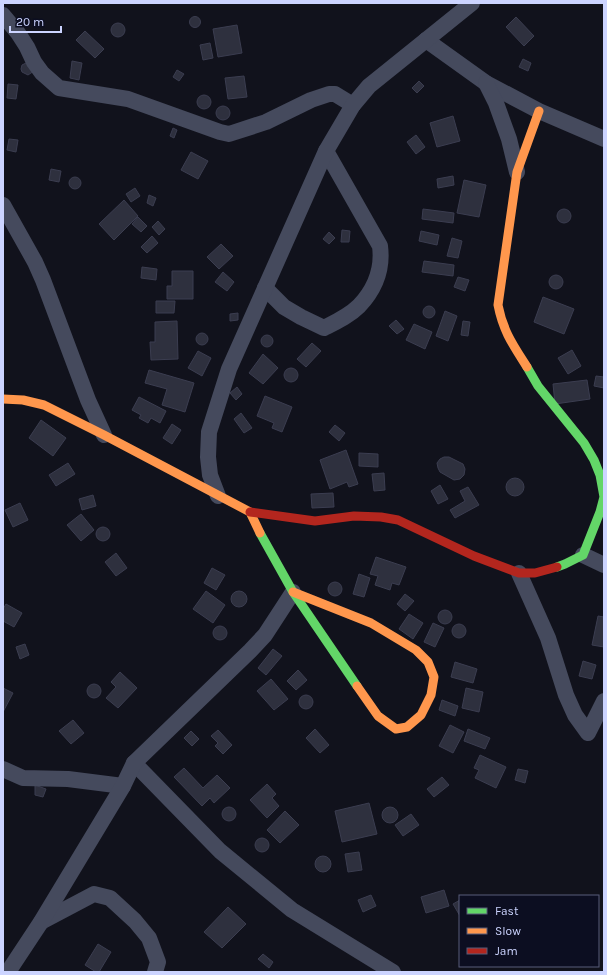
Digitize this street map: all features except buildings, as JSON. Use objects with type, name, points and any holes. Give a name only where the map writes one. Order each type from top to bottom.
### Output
[{"type":"street","points":[[218,496],[210,475],[208,457],[209,432],[229,369],[326,151],[353,105],[370,86],[472,3]]},
{"type":"street","points":[[3,15],[18,32],[34,62],[42,73],[59,88],[128,99],[220,132],[229,134],[266,122],[311,100],[329,94],[335,94],[353,105]]},
{"type":"street","points":[[426,40],[486,83],[538,111],[604,140]]},
{"type":"street","points":[[486,83],[496,103],[509,139],[517,172]]},
{"type":"street","points":[[3,399],[23,400],[44,405],[250,512],[315,521],[354,516],[381,517],[398,520],[474,556],[519,573],[535,573],[565,564],[583,555],[600,512],[604,496],[600,476],[594,460],[584,443],[538,386],[507,335],[501,321],[498,305],[517,172],[538,111]]},
{"type":"street","points":[[265,288],[284,307],[324,328],[343,318],[358,307],[372,289],[379,273],[381,258],[380,246],[326,151]]},
{"type":"street","points":[[3,205],[35,262],[43,280],[88,400],[104,435]]},
{"type":"street","points":[[250,512],[263,540],[293,592],[378,716],[396,730],[407,727],[421,715],[431,695],[434,677],[428,662],[416,650],[371,623],[293,592]]},
{"type":"street","points":[[583,555],[604,565]]},
{"type":"street","points":[[519,573],[548,638],[566,695],[575,715],[588,732],[604,701]]},
{"type":"street","points":[[8,972],[41,922],[123,786],[134,763],[265,635],[293,592]]},
{"type":"street","points":[[134,763],[220,851],[292,910],[393,972]]},
{"type":"street","points":[[3,769],[23,778],[68,779],[123,786]]},
{"type":"street","points":[[41,922],[94,894],[110,898],[149,938],[158,962],[155,972]]},
{"type":"traffic: fast","points":[[527,367],[538,386],[584,443],[594,460],[600,475],[604,497],[600,512],[583,555],[557,567]]},
{"type":"traffic: fast","points":[[260,533],[293,592],[357,686]]},
{"type":"traffic: slow","points":[[527,367],[513,345],[503,323],[498,305],[517,172],[539,111]]},
{"type":"traffic: slow","points":[[3,399],[23,400],[44,405],[104,435],[250,512],[260,533]]},
{"type":"traffic: slow","points":[[293,592],[371,623],[416,650],[428,662],[434,677],[431,695],[421,715],[407,727],[396,729],[378,716],[357,686]]},
{"type":"traffic: jam","points":[[250,512],[315,521],[354,516],[381,517],[398,520],[474,556],[519,573],[535,573],[557,567]]}]
